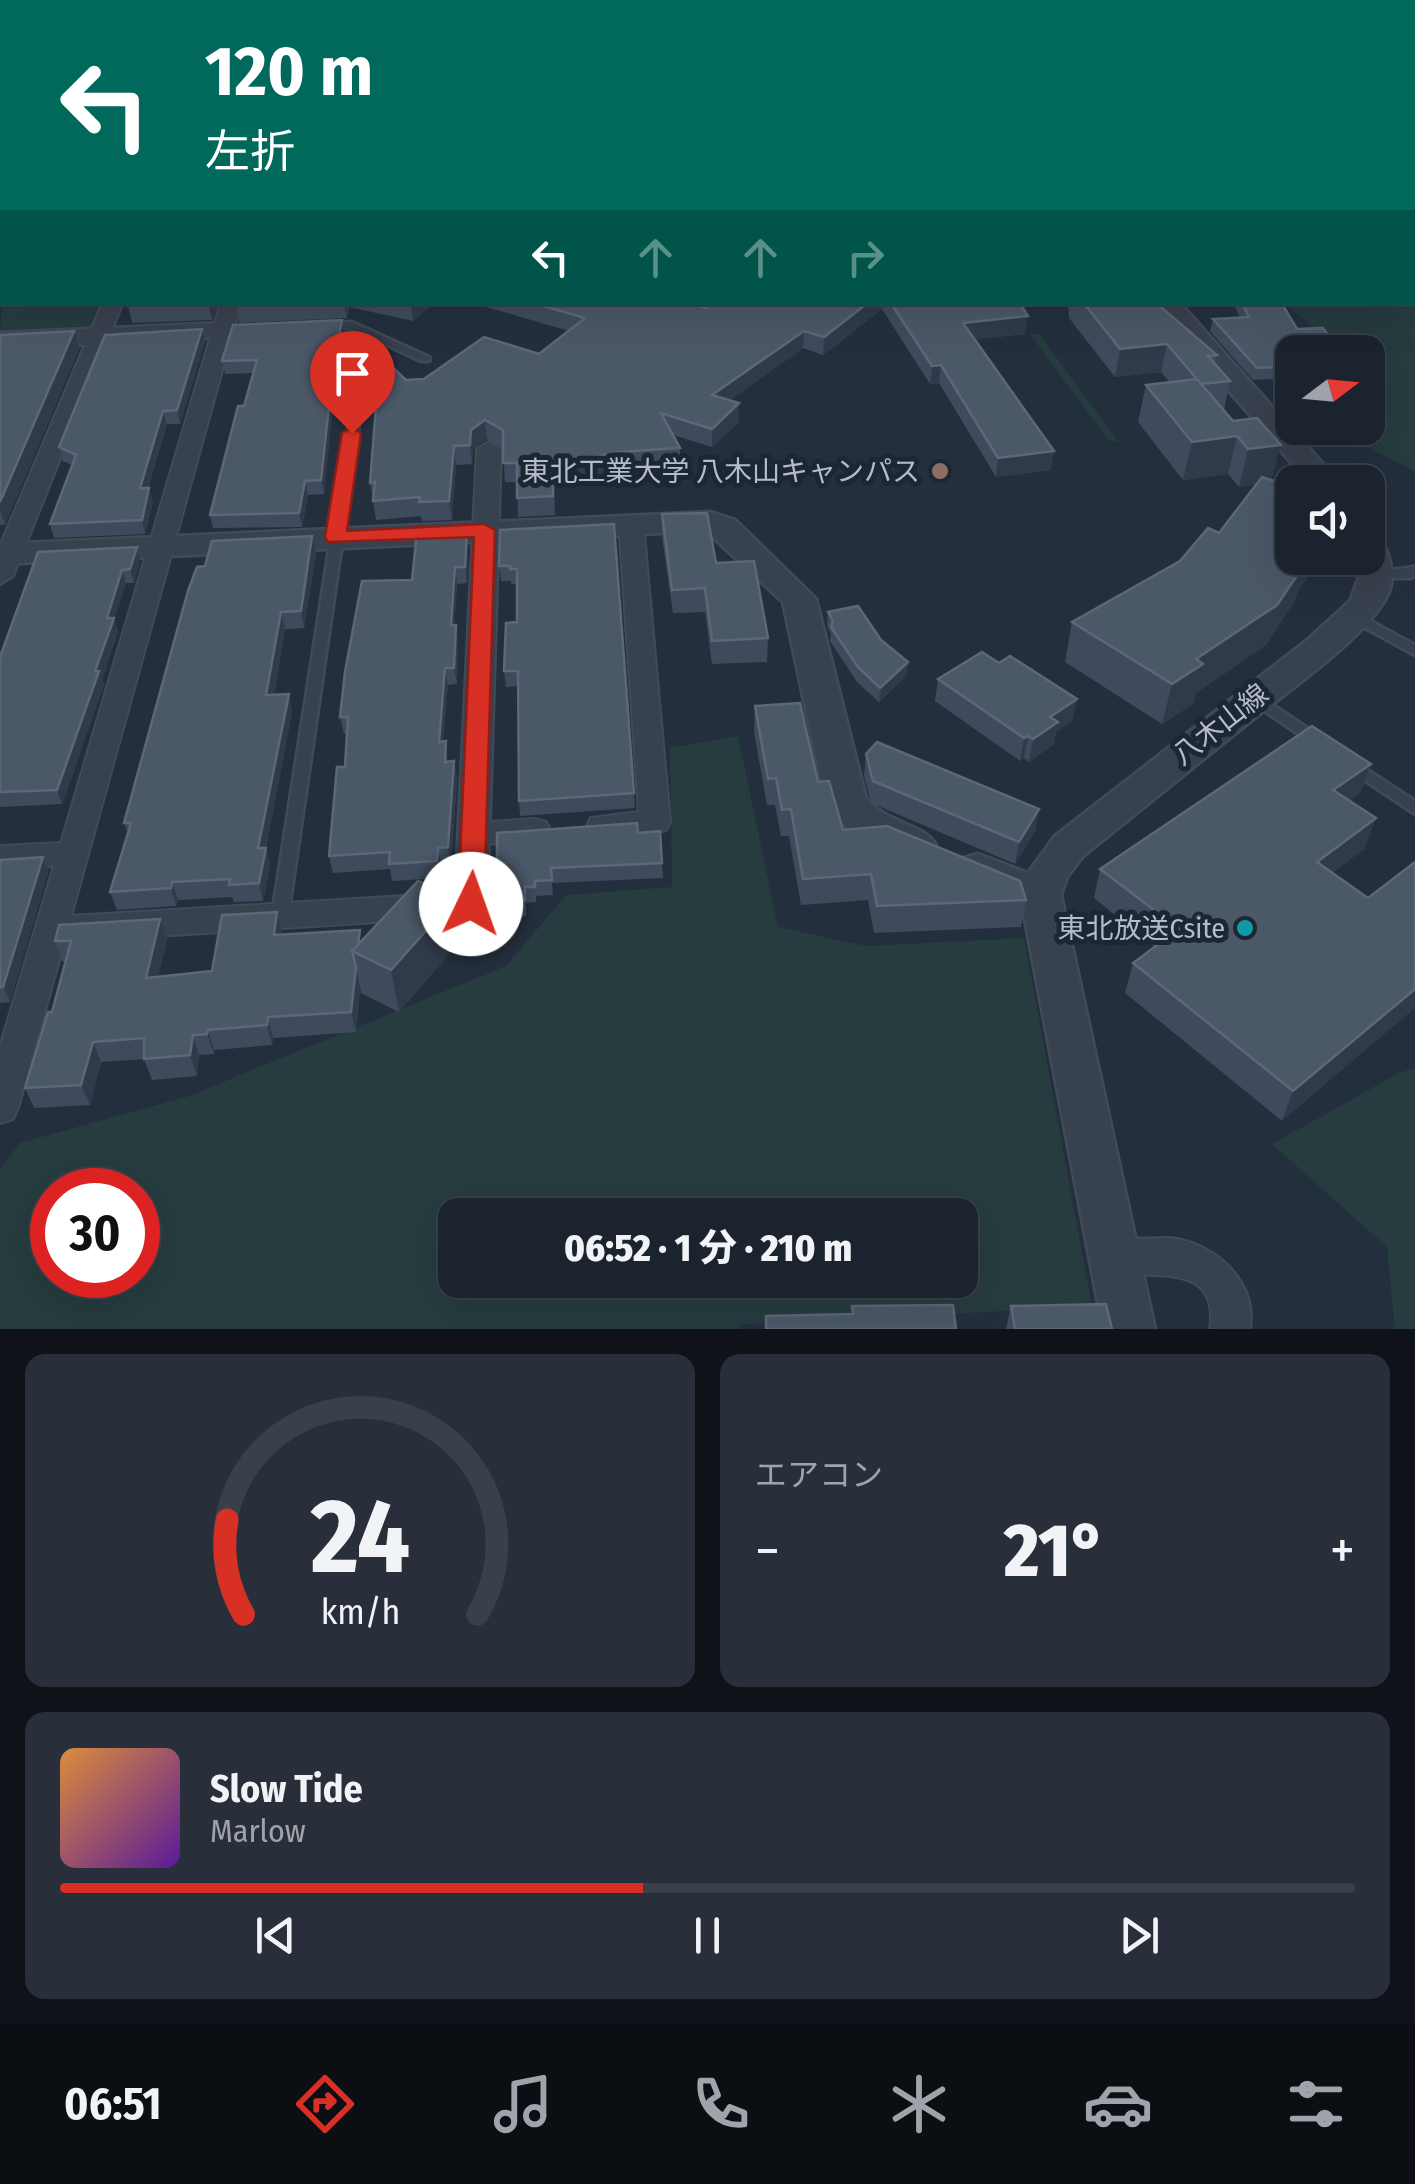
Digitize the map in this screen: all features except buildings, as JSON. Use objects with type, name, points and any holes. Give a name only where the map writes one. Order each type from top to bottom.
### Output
[{"type":"street","points":[[112,305],[3,561],[162,546],[712,521],[724,527],[800,599],[841,785],[851,814],[867,826],[1044,915],[1129,1329]]},
{"type":"street","points":[[0,1108],[162,546],[231,331],[231,305]]},
{"type":"street","points":[[1167,305],[1309,465]]},
{"type":"street","points":[[0,341],[231,331]]},
{"type":"street","points":[[53,930],[471,904],[489,449]]},
{"type":"street","points":[[474,834],[656,822],[631,523]]},
{"type":"street","name":"八木山線","points":[[1044,915],[1048,872],[1068,846],[1353,616],[1373,590],[1373,575]]},
{"type":"street","points":[[0,858],[75,853]]},
{"type":"street","points":[[1114,1258],[1182,1257],[1211,1274],[1227,1296],[1230,1329]]},
{"type":"lane","points":[[314,327],[352,325],[425,360]]},
{"type":"lane","points":[[280,916],[363,363]]},
{"type":"lane","points":[[1385,564],[1410,574],[1415,570]]},
{"type":"lane","points":[[1353,616],[1415,651]]},
{"type":"lane","points":[[1254,698],[1326,747]]},
{"type":"lane","points":[[1340,757],[1415,808]]},
{"type":"green space","points":[[102,305],[90,332],[0,336],[2,308]]},
{"type":"green space","points":[[1286,305],[1415,305],[1415,471],[1364,445],[1385,445],[1385,335],[1318,335]]},
{"type":"green space","points":[[1030,334],[1039,334],[1118,441],[1109,441]]},
{"type":"green space","points":[[738,736],[778,927],[866,946],[1024,938],[1092,1307],[742,1324],[739,1329],[0,1329],[0,1170],[20,1143],[189,1096],[506,966],[566,895],[672,887],[670,748]]},
{"type":"green space","points":[[1415,1068],[1415,1329],[1395,1329],[1387,1247],[1272,1144],[1399,1073]]},
{"type":"place","name":"東北工業大学 八木山キャンパス","points":[[940,471]]},
{"type":"place","name":"東北放送Csite","points":[[1245,928]]},
{"type":"route","points":[[352,433],[335,537],[484,530],[471,904]]}]
